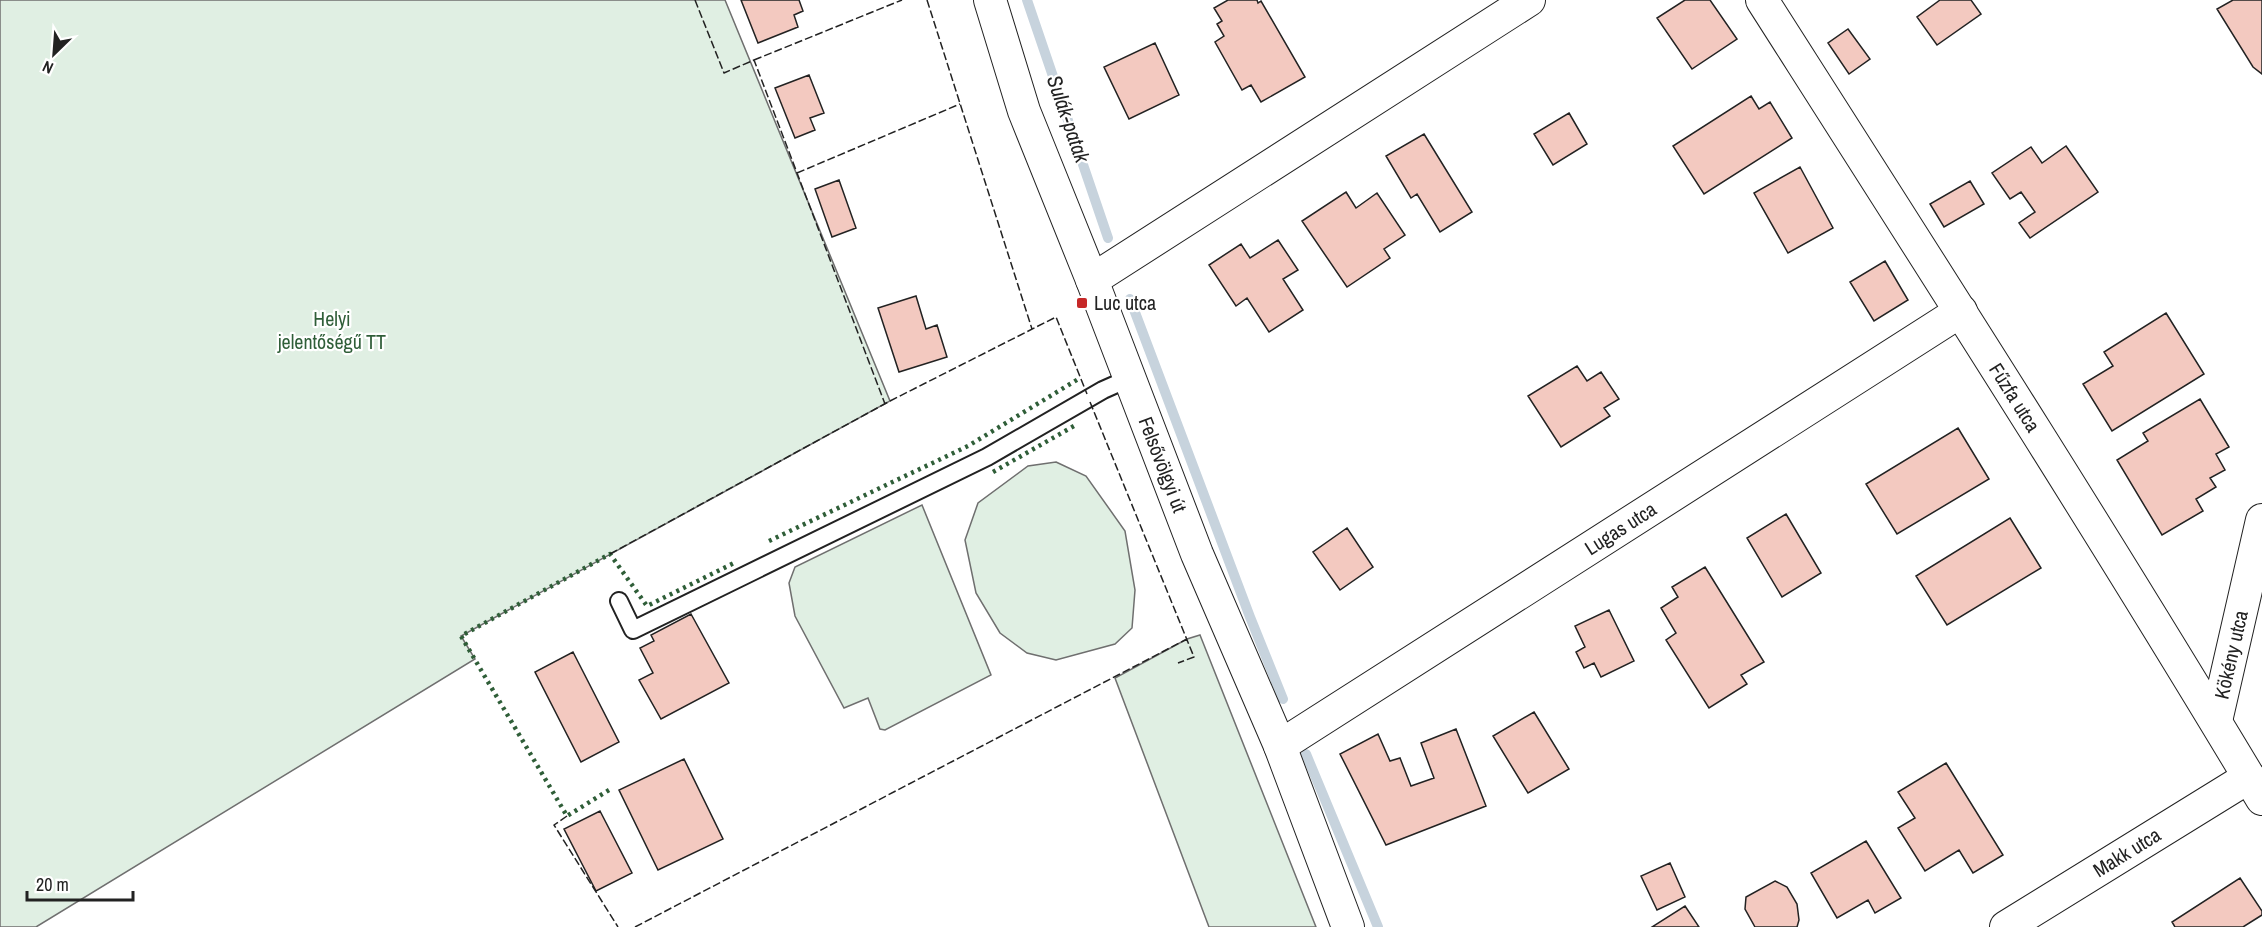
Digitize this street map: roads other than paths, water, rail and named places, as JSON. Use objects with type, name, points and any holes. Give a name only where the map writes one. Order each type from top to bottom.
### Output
[{"type":"street","name":"Felsővölgyi út","points":[[990,0],[1024,111],[1092,280],[1197,554],[1280,746],[1348,927]]},
{"type":"street","points":[[1092,280],[1529,0]]},
{"type":"street","name":"Fűzfa utca","points":[[1762,0],[1961,311],[2216,721],[2255,788]]},
{"type":"street","name":"Lugas utca","points":[[1280,746],[1961,311]]},
{"type":"street","name":"Kökény utca","points":[[2216,721],[2262,520]]},
{"type":"street","name":"Makk utca","points":[[2006,927],[2255,788]]},
{"type":"lane","points":[[619,601],[633,630],[987,457],[1103,390],[1130,378]]},
{"type":"waterway","name":"Sulák-patak","points":[[1027,0],[1108,238]]},
{"type":"waterway","points":[[1130,299],[1283,699]]},
{"type":"waterway","points":[[1306,754],[1378,927]]},
{"type":"place","name":"Luc utca","points":[[1082,303]]},
{"type":"park label","name":"Helyi jelentőségű TT","points":[[332,330]]}]
